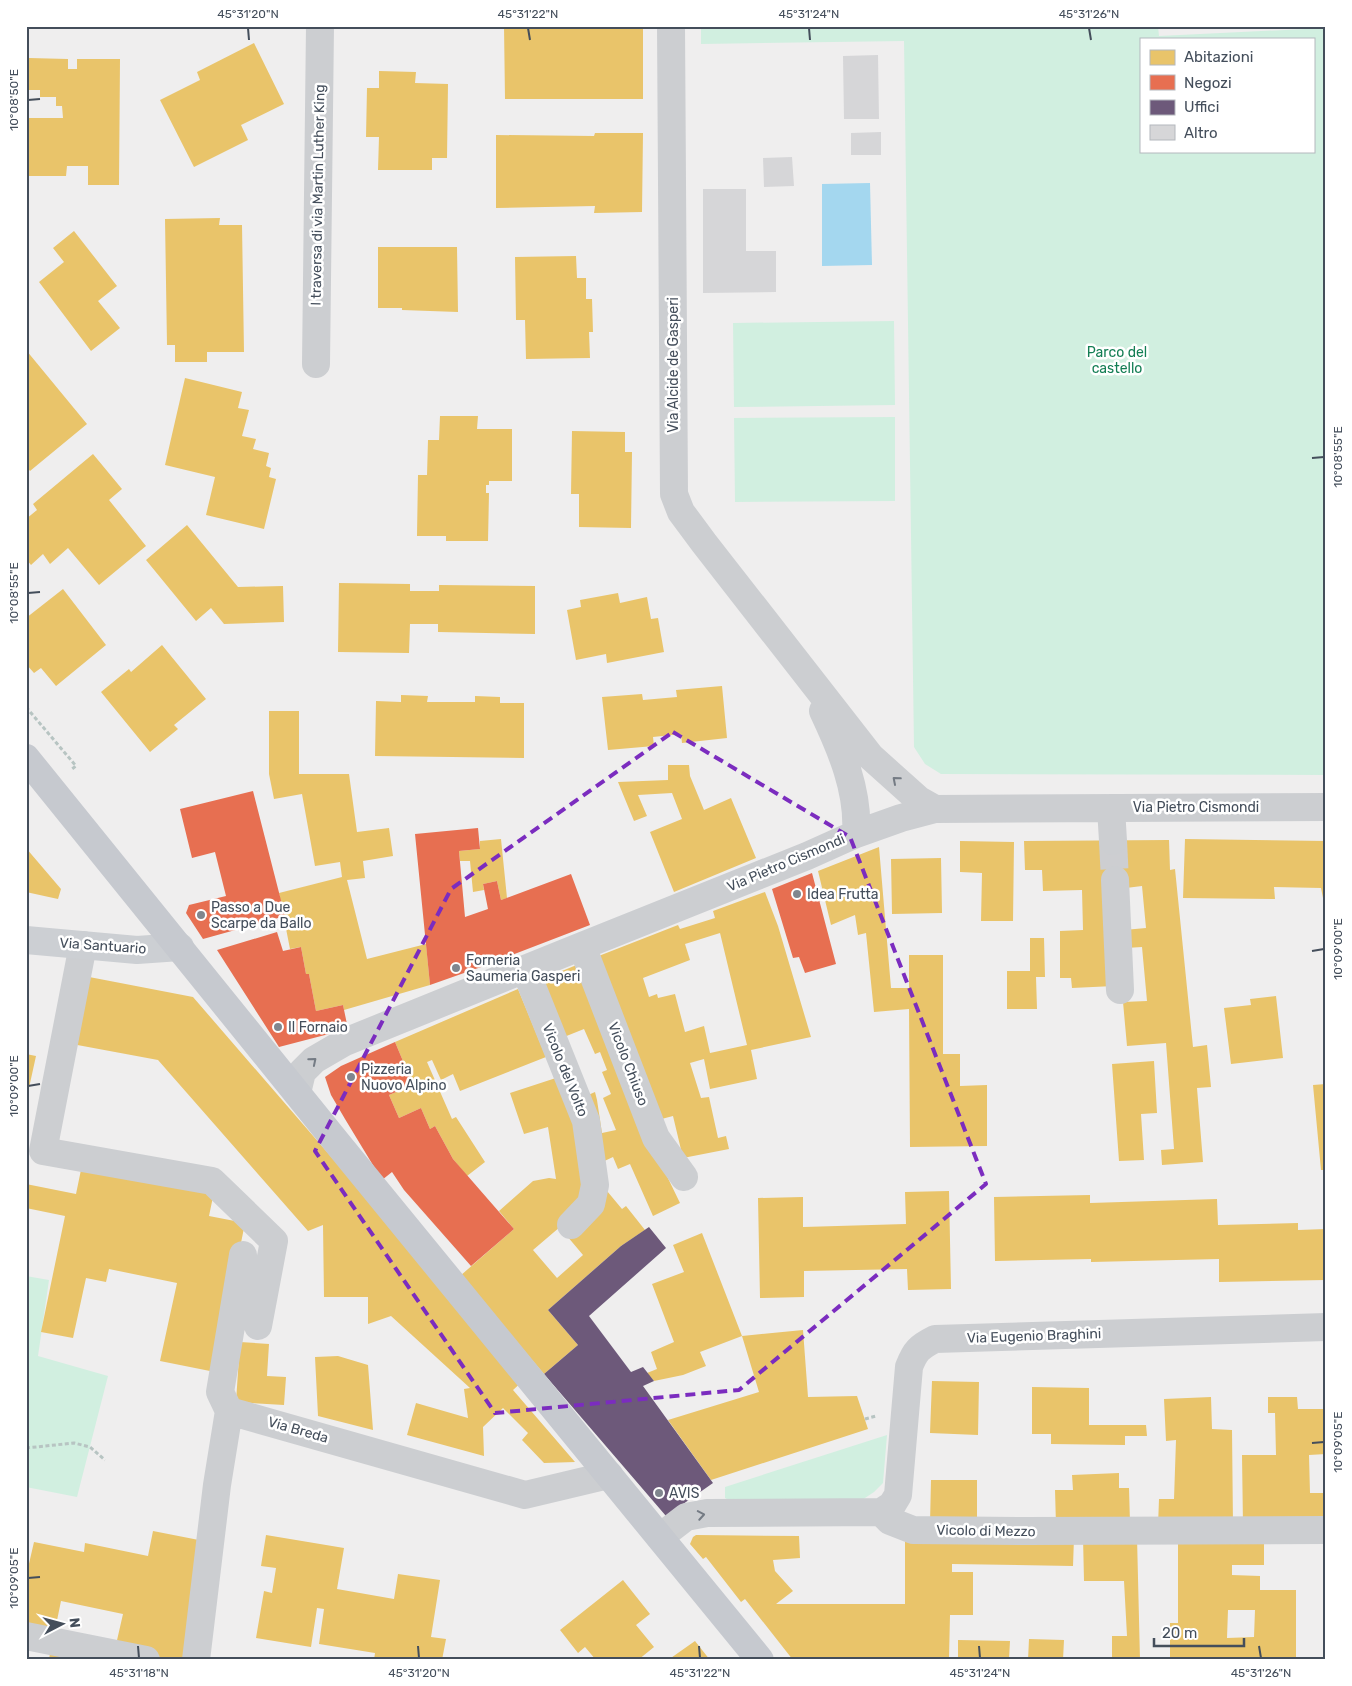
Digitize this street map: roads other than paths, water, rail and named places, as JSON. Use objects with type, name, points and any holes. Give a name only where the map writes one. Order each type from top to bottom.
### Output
[{"type":"main road","points":[[26,758],[760,1660]]},
{"type":"street","name":"I traversa di via Martin Luther King","points":[[316,364],[320,26]]},
{"type":"street","name":"Via Alcide de Gasperi","points":[[671,26],[674,494],[681,512],[871,757],[919,800],[935,809]]},
{"type":"street","name":"Via Alcide de Gasperi","points":[[798,663],[824,713],[850,778],[856,806],[856,834]]},
{"type":"street","name":"Via Alcide de Gasperi","points":[[850,778],[873,811],[890,818],[901,818]]},
{"type":"street","name":"Via Pietro Cismondi","points":[[297,1092],[302,1072],[314,1060],[344,1042],[808,856],[856,834],[901,818],[935,809],[1326,807]]},
{"type":"street","points":[[1111,808],[1113,841]]},
{"type":"street","points":[[1115,880],[1120,990]]},
{"type":"street","name":"Via Santuario","points":[[26,940],[137,950],[180,947]]},
{"type":"street","points":[[83,945],[43,1152],[212,1181],[274,1241],[258,1326]]},
{"type":"street","name":"Vicolo Chiuso","points":[[582,946],[656,1138],[684,1177]]},
{"type":"street","name":"Vicolo del Volto","points":[[525,969],[586,1121],[595,1185],[588,1208],[571,1225]]},
{"type":"street","points":[[196,1660],[217,1485],[229,1411],[220,1392],[243,1255]]},
{"type":"street","name":"Via Eugenio Braghini","points":[[881,1512],[892,1505],[898,1495],[909,1367],[914,1355],[922,1346],[935,1339],[1326,1327]]},
{"type":"street","name":"Via Breda","points":[[229,1411],[525,1495],[609,1475]]},
{"type":"street","points":[[660,1537],[686,1518],[707,1513],[881,1512]]},
{"type":"street","name":"Vicolo di Mezzo","points":[[881,1512],[890,1521],[913,1530],[1326,1530]]},
{"type":"street","points":[[26,1636],[146,1660]]},
{"type":"water","points":[[870,183],[872,265],[822,266],[822,184]]},
{"type":"tunnel","points":[[1113,841],[1115,880]]},
{"type":"place","name":"Idea Frutta","points":[[797,894]]},
{"type":"place","name":"Passo a Due Scarpe da Ballo","points":[[201,915]]},
{"type":"place","name":"Forneria Saumeria Gasperi","points":[[456,968]]},
{"type":"place","name":"Il Fornaio","points":[[278,1027]]},
{"type":"place","name":"Pizzeria Nuovo Alpino","points":[[351,1077]]},
{"type":"place","name":"AVIS","points":[[659,1493]]},
{"type":"park label","name":"Parco del castello","points":[[1117,360]]}]
